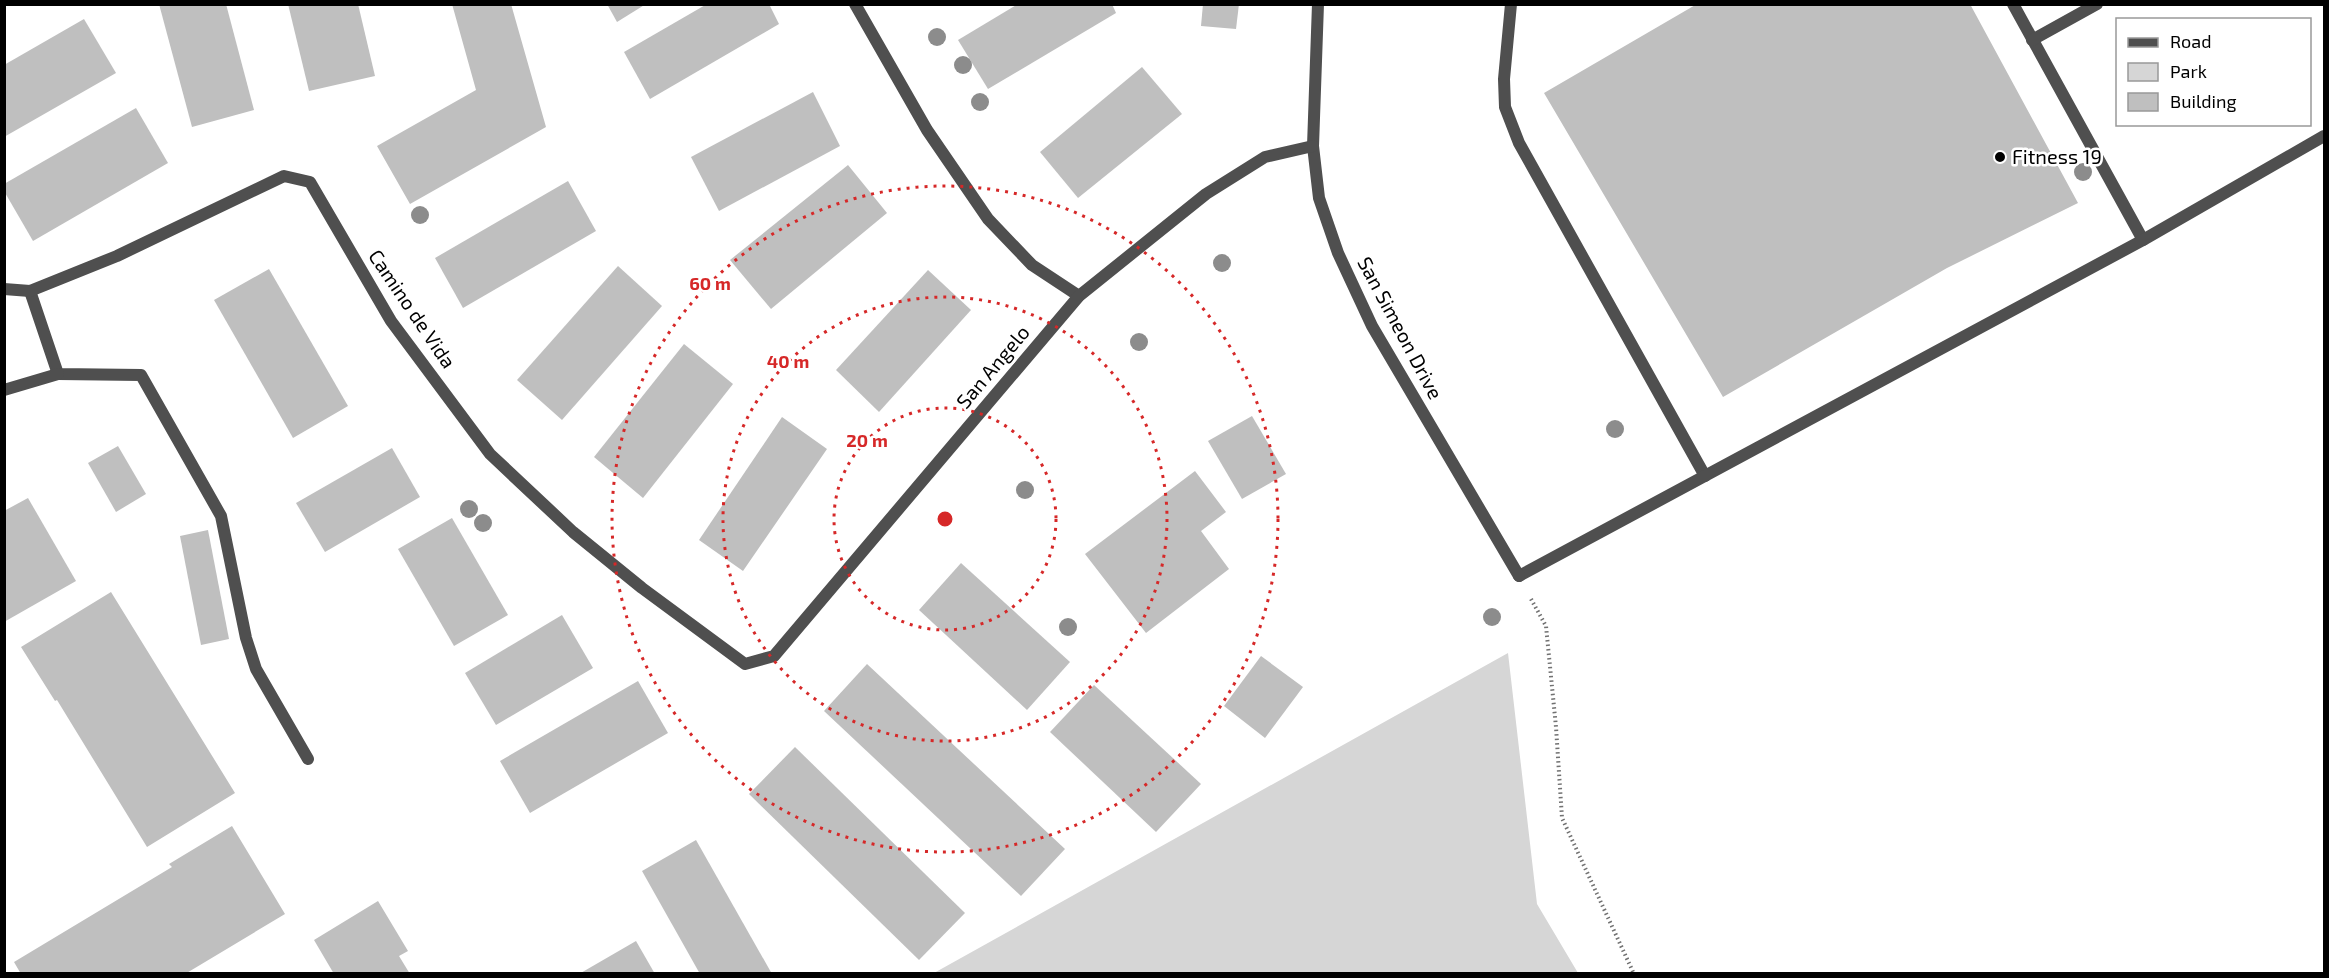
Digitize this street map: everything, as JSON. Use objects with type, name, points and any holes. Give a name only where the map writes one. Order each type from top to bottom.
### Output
[{"type":"street","points":[[855,4],[927,130],[988,219],[1032,265],[1079,296]]},
{"type":"street","name":"San Simeon Drive","points":[[1318,4],[1313,146],[1319,198],[1338,253],[1367,316],[1519,576]]},
{"type":"street","points":[[1511,4],[1504,79],[1505,107],[1519,143],[1705,477]]},
{"type":"street","points":[[2013,4],[2143,240]]},
{"type":"street","points":[[2032,40],[2097,4]]},
{"type":"street","points":[[1519,576],[2143,240],[2325,136]]},
{"type":"street","name":"San Angelo","points":[[745,664],[774,656],[1079,296],[1206,194],[1265,157],[1313,146]]},
{"type":"street","name":"Camino de Vida","points":[[4,289],[30,291],[117,256],[284,176],[310,182],[391,321],[490,454],[573,532],[642,588],[745,664]]},
{"type":"street","points":[[30,291],[58,374]]},
{"type":"street","points":[[4,390],[58,374],[141,375],[220,516],[246,638],[256,669],[308,759]]},
{"type":"path","points":[[1519,576],[1545,627],[1556,727],[1562,818],[1635,974]]},
{"type":"green space","points":[[1508,653],[1537,904],[1578,973],[934,973]]},
{"type":"building","points":[[159,4],[226,4],[254,110],[192,127]]},
{"type":"building","points":[[288,4],[358,4],[375,76],[309,91]]},
{"type":"building","points":[[452,4],[511,4],[546,127],[410,204],[377,146],[476,90]]},
{"type":"building","points":[[607,4],[646,4],[617,22]]},
{"type":"building","points":[[707,4],[769,4],[779,24],[650,99],[624,52]]},
{"type":"building","points":[[1018,4],[1112,4],[1116,13],[988,89],[958,40]]},
{"type":"building","points":[[1203,4],[1239,4],[1236,29],[1201,26]]},
{"type":"building","points":[[1697,4],[1970,4],[2078,203],[1947,268],[1723,397],[1544,93]]},
{"type":"building","points":[[84,19],[116,73],[4,137],[4,65]]},
{"type":"building","points":[[1142,67],[1182,114],[1078,198],[1040,152]]},
{"type":"building","points":[[813,92],[840,146],[719,211],[691,157]]},
{"type":"building","points":[[136,108],[168,163],[33,241],[4,191],[4,184]]},
{"type":"building","points":[[848,165],[887,213],[771,309],[730,260]]},
{"type":"building","points":[[568,181],[596,231],[463,308],[435,258]]},
{"type":"building","points":[[618,266],[662,306],[562,420],[517,380]]},
{"type":"building","points":[[269,269],[348,406],[293,438],[214,300]]},
{"type":"building","points":[[928,270],[971,310],[879,412],[836,370]]},
{"type":"building","points":[[684,344],[733,384],[643,498],[594,457]]},
{"type":"building","points":[[1252,416],[1286,474],[1242,499],[1208,441]]},
{"type":"building","points":[[782,417],[827,449],[743,571],[699,540]]},
{"type":"building","points":[[118,446],[146,494],[116,512],[88,463]]},
{"type":"building","points":[[392,448],[420,497],[325,552],[296,503]]},
{"type":"building","points":[[1195,471],[1226,512],[1201,531],[1229,569],[1146,633],[1085,554]]},
{"type":"building","points":[[28,498],[76,581],[4,622],[4,511]]},
{"type":"building","points":[[452,518],[508,615],[454,646],[398,549]]},
{"type":"building","points":[[208,530],[229,639],[201,645],[180,536]]},
{"type":"building","points":[[961,563],[1070,662],[1027,710],[919,610]]},
{"type":"building","points":[[111,592],[235,793],[147,847],[57,700],[55,701],[21,647]]},
{"type":"building","points":[[562,615],[593,668],[496,725],[465,673]]},
{"type":"building","points":[[1261,656],[1303,687],[1265,738],[1224,706]]},
{"type":"building","points":[[867,664],[1065,849],[1021,896],[824,711]]},
{"type":"building","points":[[638,681],[668,733],[530,813],[500,761]]},
{"type":"building","points":[[1094,685],[1201,784],[1156,832],[1050,732]]},
{"type":"building","points":[[795,747],[965,913],[919,960],[749,794]]},
{"type":"building","points":[[232,826],[285,914],[185,974],[21,974],[14,962],[172,867],[169,864]]},
{"type":"building","points":[[696,840],[772,974],[700,974],[642,871]]},
{"type":"building","points":[[378,901],[408,951],[399,956],[410,974],[334,974],[314,940]]},
{"type":"building","points":[[636,941],[655,974],[579,974]]},
{"type":"place","name":"Fitness 19","points":[[2000,157]]}]
